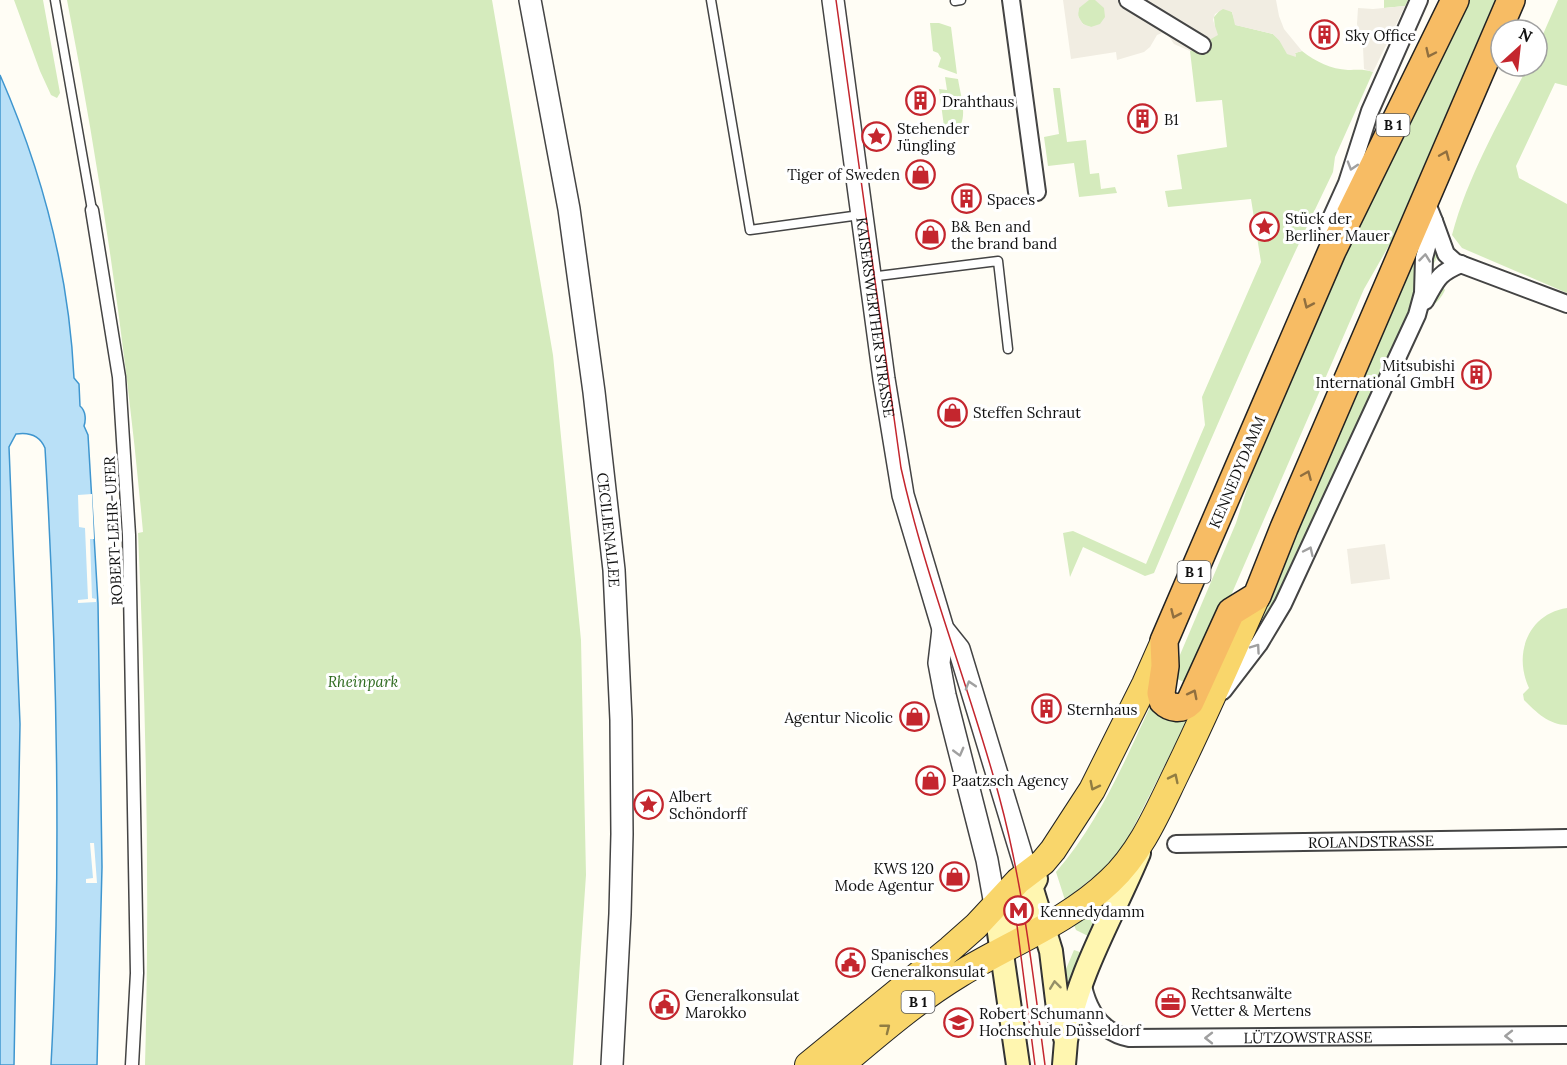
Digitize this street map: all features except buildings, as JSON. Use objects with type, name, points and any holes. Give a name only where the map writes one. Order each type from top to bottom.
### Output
[{"type":"highway","name":"KENNEDYDAMM","points":[[1164,641],[1332,250],[1455,0]]},
{"type":"highway","name":"B 1","points":[[1257,596],[1288,518],[1430,211],[1511,0]]},
{"type":"highway","points":[[1164,641],[1163,701],[1169,706],[1181,708],[1186,706],[1192,697],[1231,612],[1257,596]]},
{"type":"main road","name":"B 1","points":[[1066,1041],[1082,979],[1207,710],[1257,596]]},
{"type":"main road","name":"KENNEDYDAMM","points":[[1034,874],[1073,822],[1092,790],[1164,641]]},
{"type":"main road","name":"B 1","points":[[841,1065],[932,992],[1072,911],[1110,881],[1124,866],[1149,831]]},
{"type":"main road","name":"B 1","points":[[808,1065],[950,949],[995,905],[1034,874]]},
{"type":"main road","name":"KAISERSWERTHER STRASSE","points":[[1034,874],[1051,951],[1059,1017],[1066,1041],[1065,1065]]},
{"type":"main road","points":[[1003,951],[1009,931],[1034,874]]},
{"type":"main road","points":[[995,905],[1018,1065]]},
{"type":"street","name":"CECILIENALLEE","points":[[530,0],[569,209],[594,392],[614,570],[621,720],[622,834],[612,1065]]},
{"type":"street","name":"KAISERSWERTHER STRASSE","points":[[833,0],[888,412],[903,495],[943,628],[959,649],[1034,874]]},
{"type":"street","points":[[1011,0],[1037,192]]},
{"type":"street","points":[[1128,0],[1202,45]]},
{"type":"street","name":"KENNEDYDAMM","points":[[1332,250],[1328,225],[1347,183],[1370,111],[1419,0]]},
{"type":"street","name":"ROBERT-LEHR-UFER","points":[[92,210],[118,377],[129,535],[137,973],[132,1065]]},
{"type":"street","points":[[1430,211],[1446,254],[1455,262],[1567,304]]},
{"type":"street","points":[[1417,315],[1424,285],[1424,258],[1430,211]]},
{"type":"street","points":[[1207,710],[1254,651],[1283,604],[1417,315],[1439,276],[1444,271],[1461,264]]},
{"type":"street","name":"KAISERSWERTHER STRASSE","points":[[943,628],[939,663],[945,695],[987,860],[995,905]]},
{"type":"street","name":"ROLANDSTRASSE","points":[[1176,844],[1567,838]]},
{"type":"street","name":"LÜTZOWSTRASSE","points":[[1082,979],[1089,1004],[1097,1019],[1110,1032],[1130,1038],[1567,1035]]},
{"type":"lane","name":"ROBERT-LEHR-UFER","points":[[55,0],[92,210]]},
{"type":"lane","points":[[711,0],[750,230],[862,215]]},
{"type":"lane","points":[[955,1],[961,0]]},
{"type":"lane","points":[[870,278],[998,261],[1008,349]]},
{"type":"green space","points":[[1092,-1],[1102,3],[1106,13],[1102,23],[1092,27],[1082,23],[1078,13],[1082,3]]},
{"type":"green space","points":[[14,0],[43,0],[60,93],[57,98],[51,95],[40,71]]},
{"type":"green space","name":"Rheinpark","points":[[67,0],[492,0],[553,355],[581,640],[586,875],[573,1065],[145,1065],[146,799],[138,533],[143,532],[112,265]]},
{"type":"green space","points":[[1384,0],[1408,0],[1405,6],[1384,8]]},
{"type":"green space","points":[[1469,0],[1495,0],[1391,242],[1364,289],[1196,676],[1188,684],[1171,676],[1236,523],[1261,444],[1344,255]]},
{"type":"green space","points":[[1558,0],[1567,0],[1567,86],[1555,83],[1516,166],[1519,178],[1567,204],[1567,293],[1462,248],[1452,235],[1476,170],[1522,78],[1549,78],[1549,21]]},
{"type":"green space","points":[[1221,9],[1232,12],[1236,25],[1273,34],[1296,56],[1295,53],[1302,51],[1318,62],[1330,66],[1373,72],[1335,157],[1333,172],[1241,371],[1154,573],[1145,576],[1083,547],[1070,577],[1063,533],[1073,531],[1146,564],[1205,425],[1202,397],[1261,262],[1251,199],[1168,207],[1165,191],[1182,189],[1177,155],[1227,147],[1222,100],[1196,102],[1190,51],[1202,45],[1215,30],[1214,17]]},
{"type":"green space","points":[[930,23],[951,27],[957,74],[938,67],[941,58],[933,51]]},
{"type":"green space","points":[[945,77],[958,79],[963,113],[959,127],[954,132],[945,134],[939,89],[947,90]]},
{"type":"green space","points":[[1053,88],[1060,88],[1067,142],[1086,140],[1090,174],[1099,173],[1101,189],[1115,187],[1117,193],[1079,197],[1074,163],[1048,166],[1044,137],[1059,134]]},
{"type":"green space","points":[[1425,238],[1441,250],[1432,267],[1435,277],[1445,290],[1432,306],[1413,315],[1283,596],[1249,644],[1416,250]]},
{"type":"green space","points":[[1567,608],[1567,725],[1554,723],[1524,700],[1523,694],[1529,688],[1524,675],[1523,662],[1527,638],[1534,627],[1542,618]]},
{"type":"green space","points":[[1156,694],[1194,707],[1126,842],[1107,866],[1065,900],[1056,872],[1087,831],[1100,809]]},
{"type":"green space","points":[[1101,904],[1105,907],[1090,937],[1076,930],[1074,925]]},
{"type":"green space","points":[[1074,950],[1083,953],[1067,992],[1063,972]]},
{"type":"shaded area","points":[[1063,0],[1089,0],[1079,8],[1078,16],[1083,24],[1091,27],[1100,24],[1105,17],[1104,8],[1095,0],[1276,0],[1284,29],[1302,51],[1295,53],[1296,57],[1287,54],[1273,34],[1235,25],[1232,12],[1223,9],[1215,14],[1213,20],[1218,35],[1190,51],[1174,44],[1168,35],[1162,33],[1157,35],[1144,52],[1117,60],[1116,52],[1071,59]]},
{"type":"shaded area","points":[[1405,6],[1373,72],[1364,69],[1363,47],[1357,24],[1358,8]]},
{"type":"shaded area","points":[[1385,544],[1390,579],[1351,584],[1347,549]]},
{"type":"water","points":[[0,75],[29,148],[51,223],[66,300],[74,378],[79,384],[80,406],[84,413],[84,426],[88,435],[98,603],[102,867],[97,1065],[51,1065],[56,911],[57,756],[45,448],[37,438],[30,434],[16,434],[9,447],[20,724],[14,1065],[0,1065]]},
{"type":"pier","points":[[92,494],[94,539],[90,539],[92,598],[96,599],[96,602],[78,603],[78,600],[88,599],[85,528],[79,527],[78,495]]},
{"type":"pier","points":[[90,843],[94,843],[97,883],[86,883],[86,879],[93,878]]},
{"type":"tram line","points":[[836,0],[901,468],[935,592],[999,796],[1015,862],[1045,1065]]},
{"type":"tram line","points":[[1015,910],[1035,1065]]},
{"type":"place","name":"Sky Office","points":[[1324,35]]},
{"type":"place","name":"Drahthaus","points":[[921,101]]},
{"type":"place","name":"B1","points":[[1143,119]]},
{"type":"place","name":"Stehender Jüngling","points":[[876,137]]},
{"type":"place","name":"Tiger of Sweden","points":[[921,174]]},
{"type":"place","name":"Spaces","points":[[966,199]]},
{"type":"place","name":"Stück der Berliner Mauer","points":[[1264,227]]},
{"type":"place","name":"B& Ben and the brand band","points":[[930,235]]},
{"type":"place","name":"Mitsubishi International GmbH","points":[[1476,374]]},
{"type":"place","name":"Steffen Schraut","points":[[952,412]]},
{"type":"place","name":"Sternhaus","points":[[1046,709]]},
{"type":"place","name":"Agentur Nicolic","points":[[914,717]]},
{"type":"place","name":"Paatzsch Agency","points":[[931,780]]},
{"type":"place","name":"Albert Schöndorff","points":[[648,805]]},
{"type":"place","name":"KWS 120 Mode Agentur","points":[[955,877]]},
{"type":"place","name":"Kennedydamm","points":[[1019,911]]},
{"type":"place","name":"Spanisches Generalkonsulat","points":[[850,963]]},
{"type":"place","name":"Rechtsanwälte Vetter & Mertens","points":[[1170,1002]]},
{"type":"place","name":"Generalkonsulat Marokko","points":[[664,1004]]},
{"type":"place","name":"Robert Schumann Hochschule Düsseldorf","points":[[958,1022]]}]
